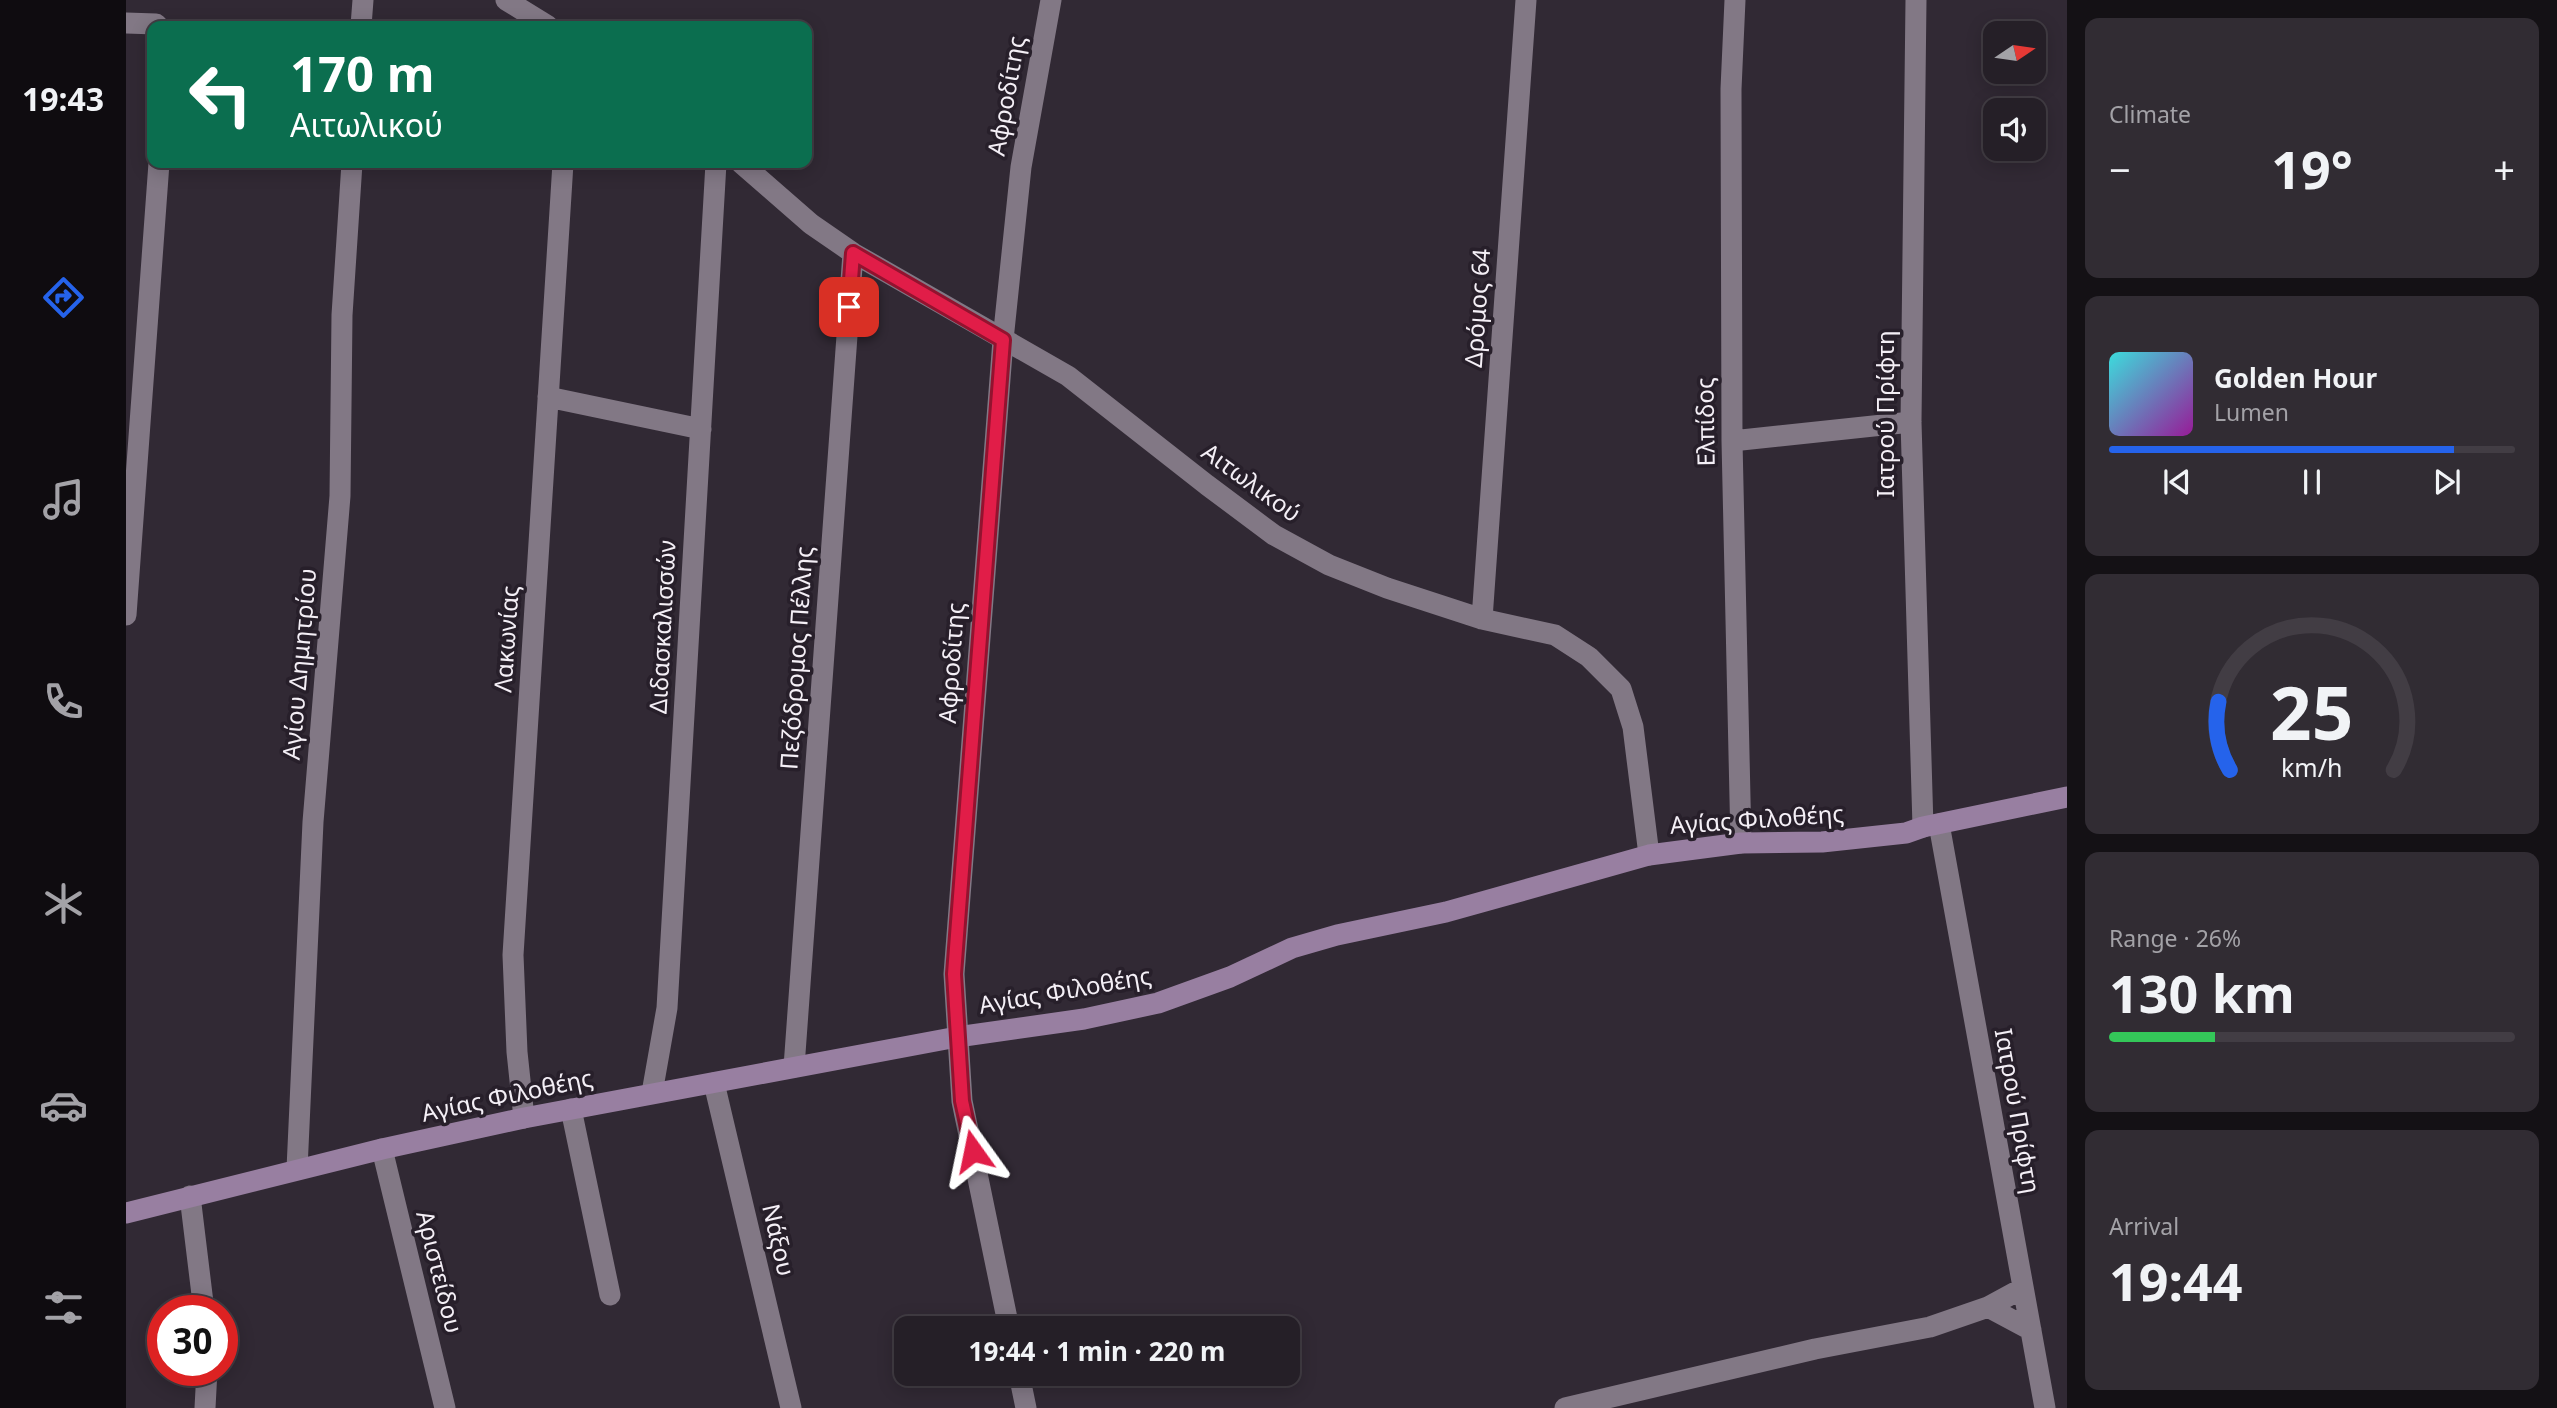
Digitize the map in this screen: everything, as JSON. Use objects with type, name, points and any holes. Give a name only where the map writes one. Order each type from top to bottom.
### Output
[{"type":"street","points":[[361,21],[363,0]]},
{"type":"street","points":[[506,0],[540,21]]},
{"type":"street","name":"Αφροδίτης","points":[[1007,1316],[962,1101],[954,974],[1003,340],[1021,167],[1051,0]]},
{"type":"street","name":"Δρόμος 64","points":[[1482,619],[1526,0]]},
{"type":"street","name":"Ελπίδος","points":[[1735,0],[1731,89],[1732,442],[1741,843]]},
{"type":"street","name":"Ιατρού Πρίφτη","points":[[1916,0],[1911,422],[1931,826],[2045,1408]]},
{"type":"street","points":[[126,23],[147,25]]},
{"type":"street","points":[[126,615],[159,168]]},
{"type":"street","name":"Αγίου Δημητρίου","points":[[297,1169],[313,822],[340,496],[342,315],[352,168]]},
{"type":"street","name":"Λακωνίας","points":[[524,1118],[517,1052],[513,955],[563,168]]},
{"type":"street","name":"Διδασκαλισσών","points":[[652,1093],[667,1008],[716,168]]},
{"type":"street","name":"Αιτωλικού","points":[[747,168],[811,224],[853,253],[1068,376],[1275,535],[1329,565],[1387,588],[1482,619],[1555,635],[1589,657],[1620,689],[1633,727],[1649,855]]},
{"type":"street","name":"Πεζόδρομος Πέλλης","points":[[794,1067],[853,253]]},
{"type":"street","points":[[548,397],[701,429]]},
{"type":"street","points":[[1732,442],[1911,422]]},
{"type":"street","name":"Αγίας Φιλοθέης","points":[[126,1213],[297,1169],[524,1118],[957,1037],[1084,1019],[1158,1003],[1230,977],[1303,945],[1446,912],[1649,855],[1741,843],[1822,842],[1906,833],[2067,797]]},
{"type":"street","name":"Νάξου","points":[[714,1083],[791,1408]]},
{"type":"street","points":[[571,1109],[610,1295]]},
{"type":"street","name":"Αριστείδου","points":[[382,1149],[445,1408]]},
{"type":"street","points":[[190,1196],[202,1295]]},
{"type":"street","points":[[1565,1408],[1815,1349],[1930,1327],[1988,1307],[2023,1288]]},
{"type":"street","points":[[1988,1307],[2031,1330]]},
{"type":"street","points":[[205,1408],[206,1386]]},
{"type":"street","points":[[1021,1386],[1026,1408]]},
{"type":"route","points":[[849,307],[853,253],[1003,340],[954,974],[962,1101],[973,1151]]}]
